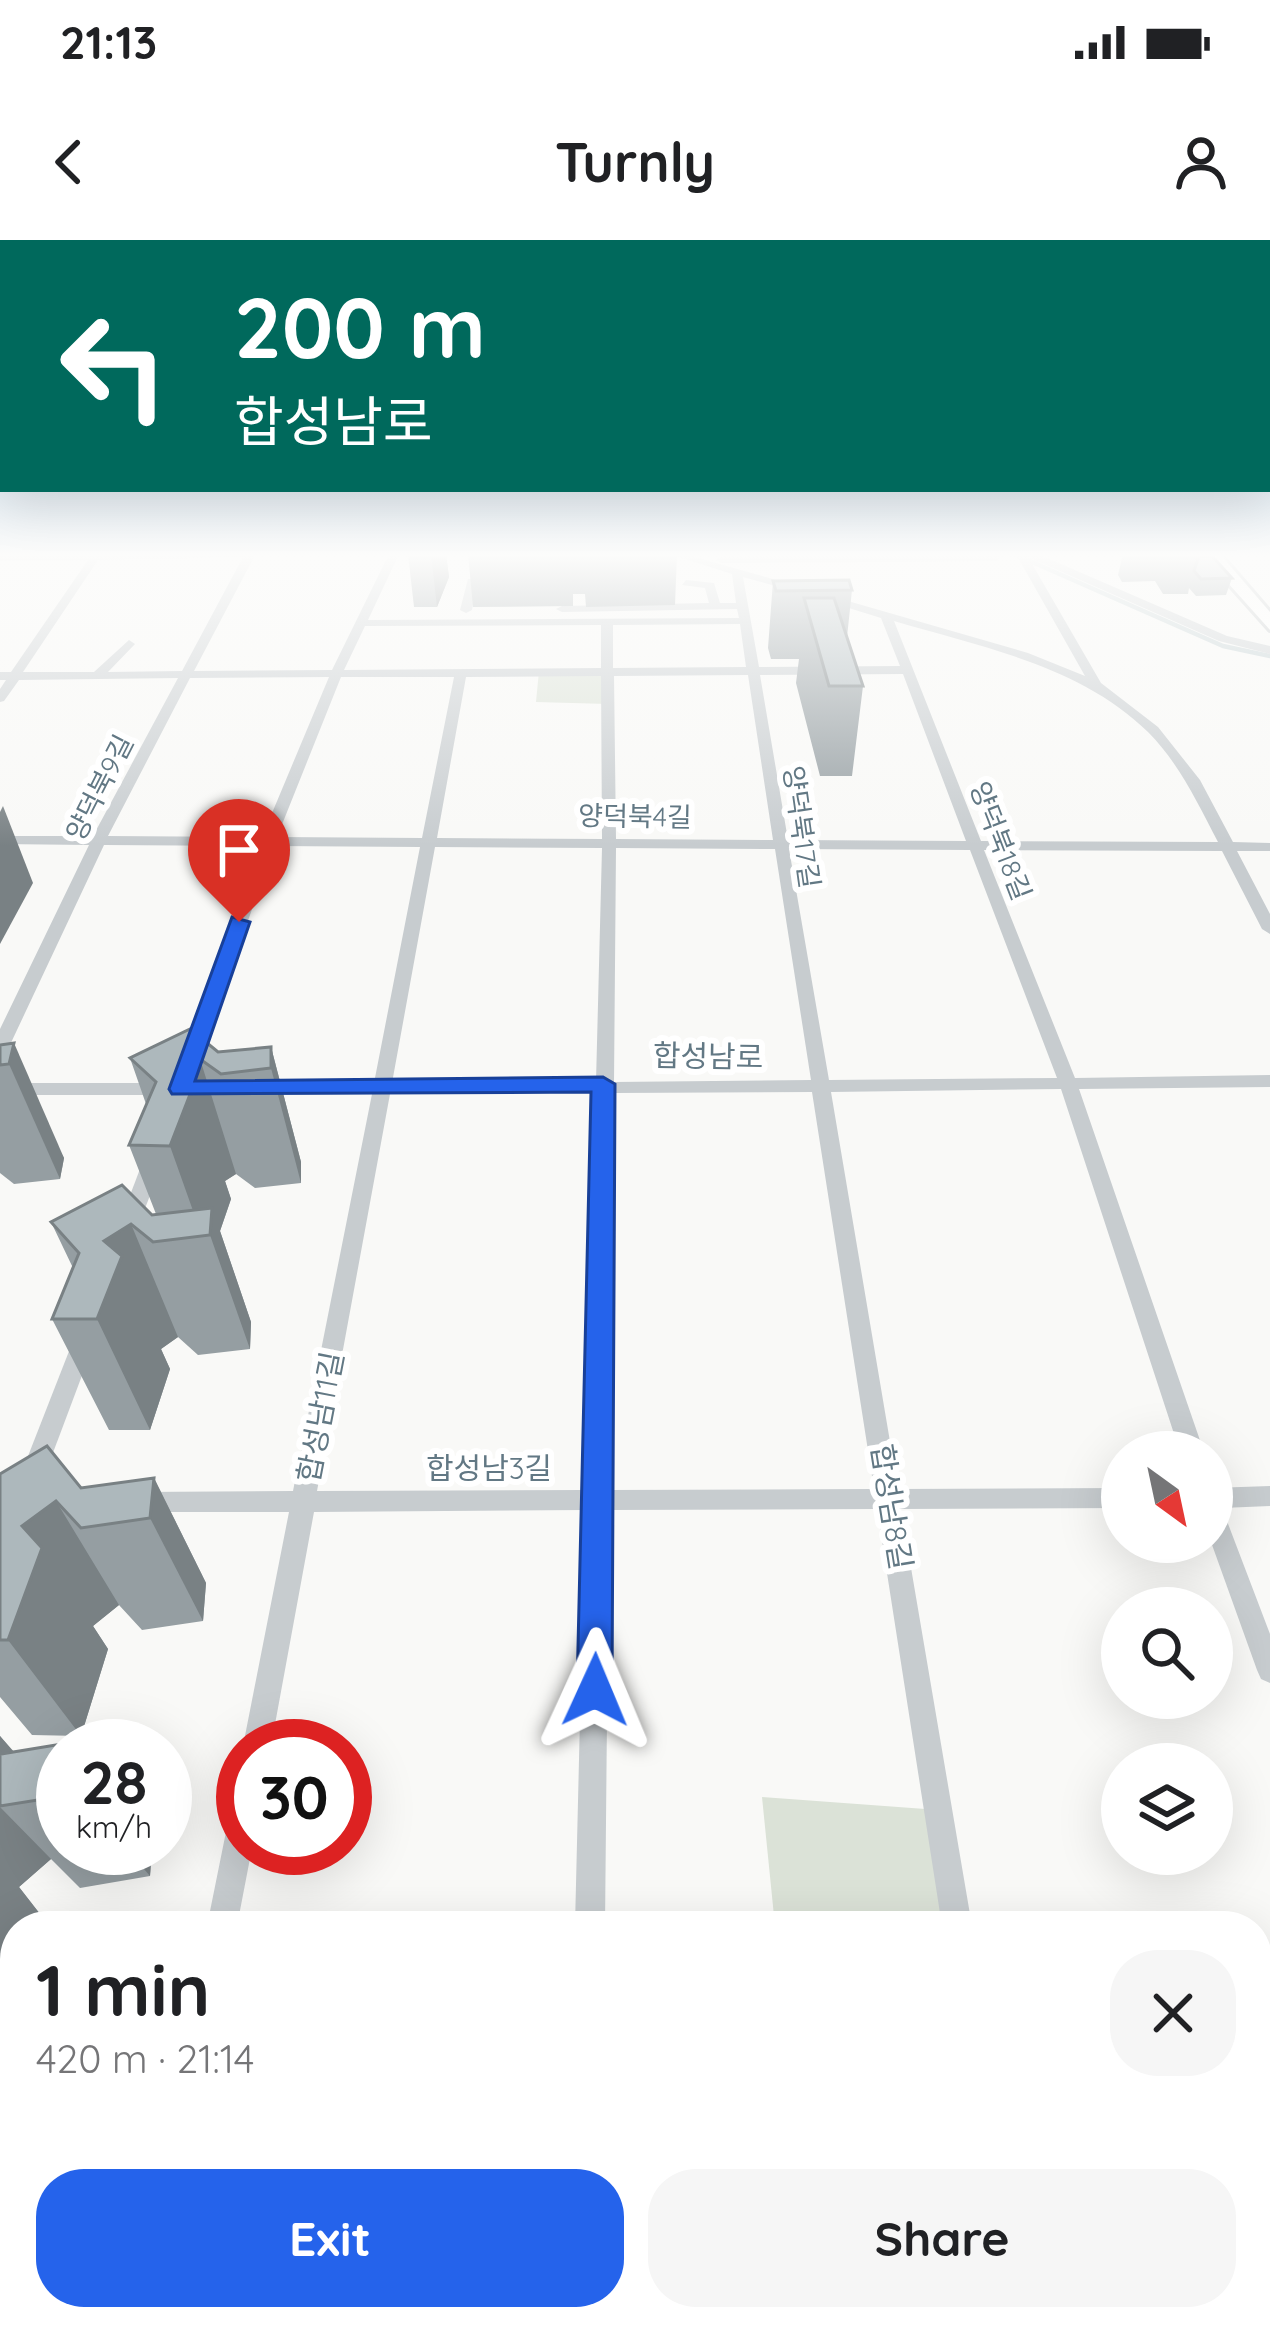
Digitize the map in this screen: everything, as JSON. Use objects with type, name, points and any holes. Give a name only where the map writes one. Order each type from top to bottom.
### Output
[{"type":"street","points":[[0,698],[33,652]]},
{"type":"street","points":[[98,675],[121,652]]},
{"type":"street","name":"양덕북9길","points":[[0,1047],[100,837],[198,652]]},
{"type":"street","points":[[122,1241],[269,838],[348,652]]},
{"type":"street","points":[[590,1911],[609,841],[608,652]]},
{"type":"street","name":"양덕북17길","points":[[751,652],[818,1090]]},
{"type":"street","name":"양덕북18길","points":[[901,652],[1068,1084],[1185,1431]]},
{"type":"street","points":[[1009,652],[1096,685],[1153,730],[1192,780],[1270,929]]},
{"type":"street","points":[[1077,652],[1096,685]]},
{"type":"street","points":[[0,676],[908,670]]},
{"type":"street","name":"합성남11길","points":[[262,1719],[461,671]]},
{"type":"street","name":"양덕북4길","points":[[0,840],[1270,847]]},
{"type":"street","name":"합성남로","points":[[225,1089],[603,1084],[818,1090],[1270,1081]]},
{"type":"street","points":[[0,1089],[176,1100]]},
{"type":"street","name":"합성남8길","points":[[818,1090],[890,1498],[955,1911]]},
{"type":"street","points":[[22,1503],[89,1328]]},
{"type":"street","points":[[1233,1497],[1270,1496]]},
{"type":"street","name":"합성남3길","points":[[117,1502],[1101,1498]]},
{"type":"street","points":[[1231,1563],[1270,1670]]},
{"type":"street","points":[[225,1911],[232,1875]]},
{"type":"shaded area","points":[[539,671],[608,671],[608,704],[536,702]]},
{"type":"shaded area","points":[[762,1797],[939,1810],[955,1911],[773,1911]]},
{"type":"building","points":[[819,652],[852,652],[863,686],[829,686]]},
{"type":"building","points":[[190,1029],[218,1052],[271,1047],[271,1068],[221,1074],[200,1059],[177,1073],[194,1084],[170,1146],[129,1145],[156,1082],[130,1058]]},
{"type":"building","points":[[14,1043],[9,1064],[0,1065],[0,1045]]},
{"type":"building","points":[[122,1185],[152,1215],[212,1208],[210,1235],[153,1242],[131,1224],[104,1241],[122,1256],[97,1319],[52,1319],[79,1253],[51,1222]]},
{"type":"building","points":[[47,1446],[81,1488],[154,1478],[150,1518],[81,1528],[56,1501],[22,1526],[42,1548],[8,1640],[0,1640],[0,1474]]},
{"type":"building","points":[[36,1748],[36,1800],[0,1806],[1,1754]]},
{"type":"waterway","points":[[1249,652],[1270,656]]},
{"type":"route","points":[[239,922],[180,1089],[603,1084],[595,1690]]}]
